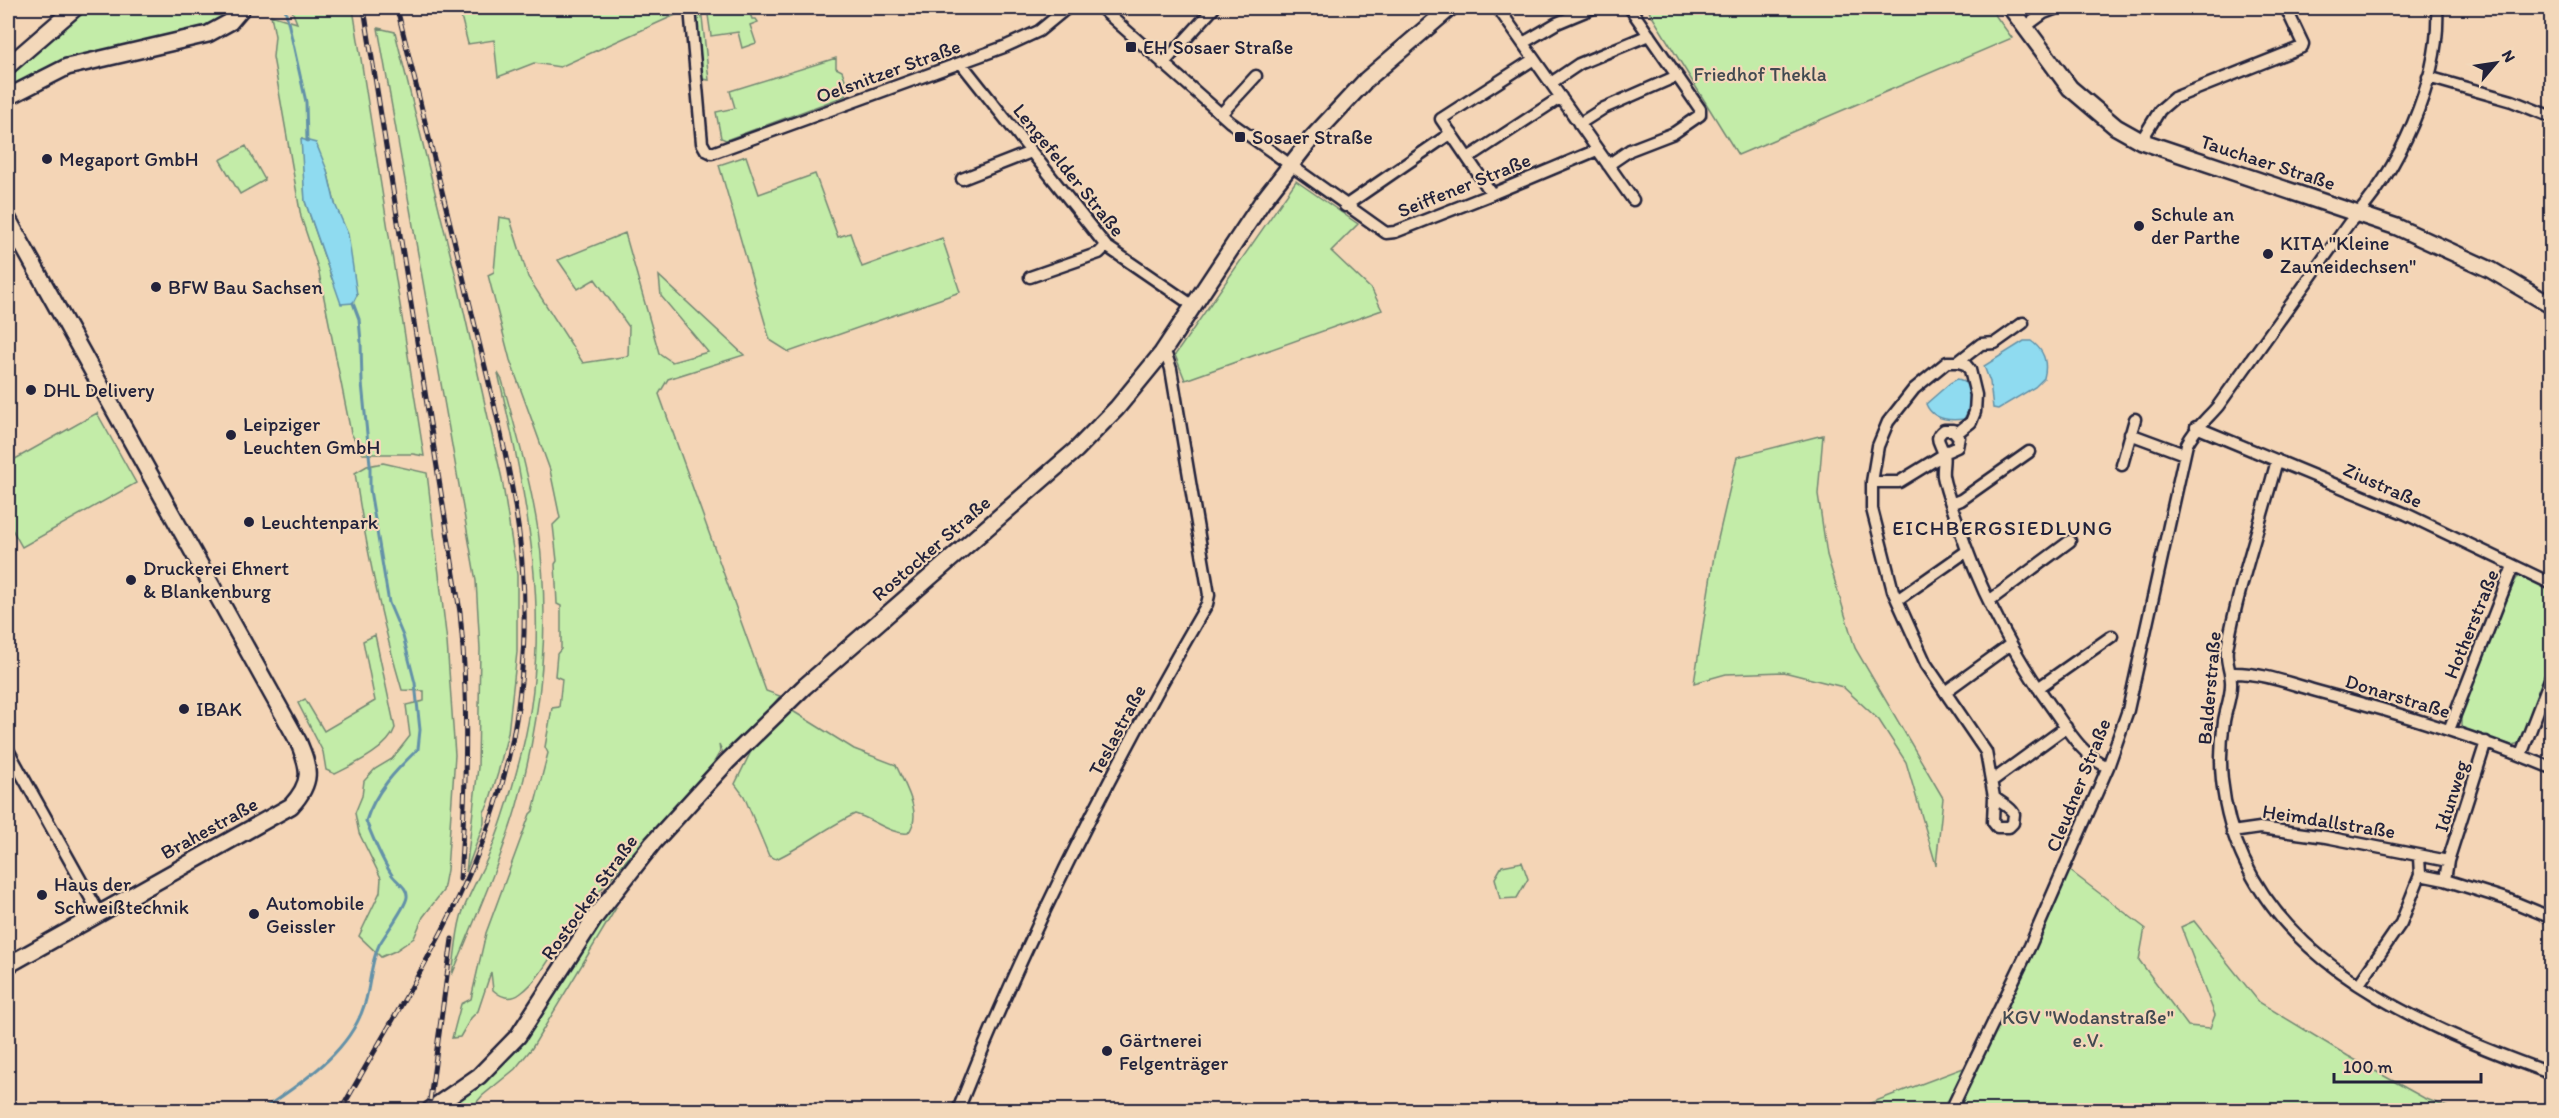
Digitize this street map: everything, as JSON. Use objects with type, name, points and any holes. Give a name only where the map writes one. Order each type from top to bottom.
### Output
[{"type":"main road","points":[[8,66],[75,8]]},
{"type":"main road","points":[[8,97],[67,67],[208,34],[230,22],[242,8]]},
{"type":"main road","name":"Rostocker Straße","points":[[430,1110],[479,1076],[518,1036],[602,908],[653,843],[727,762],[804,687],[1076,450],[1117,408],[1162,353],[1192,305],[1289,166],[1332,115],[1366,80],[1450,8]]},
{"type":"main road","name":"Tauchaer Straße","points":[[2011,8],[2070,88],[2116,127],[2141,141],[2397,227],[2480,265],[2552,306]]},
{"type":"main road","name":"Brahestraße","points":[[8,219],[298,741],[308,771],[303,793],[291,806],[8,965]]},
{"type":"street","name":"Oelsnitzer Straße","points":[[690,8],[702,143],[705,150],[712,153],[961,63],[1039,31],[1067,8]]},
{"type":"street","points":[[1101,8],[1221,114],[1289,166]]},
{"type":"street","points":[[1163,64],[1214,8]]},
{"type":"street","points":[[1498,8],[1633,200]]},
{"type":"street","points":[[1523,44],[1557,23],[1593,8]]},
{"type":"street","points":[[1608,165],[1630,150],[1674,133],[1699,118],[1700,109],[1630,8]]},
{"type":"street","points":[[2025,27],[2044,13],[2057,8]]},
{"type":"street","points":[[2141,141],[2160,110],[2174,98],[2302,47],[2303,44],[2286,8]]},
{"type":"street","name":"Cleudner Straße","points":[[1951,1110],[2030,946],[2108,767],[2128,710],[2184,454],[2196,427],[2218,406],[2349,223],[2358,214],[2401,148],[2428,77],[2435,47],[2437,8]]},
{"type":"street","points":[[1551,83],[1579,64],[1648,35]]},
{"type":"street","points":[[1492,194],[1441,119],[1534,59]]},
{"type":"street","name":"Lengefelder Straße","points":[[961,63],[1106,246],[1192,305]]},
{"type":"street","points":[[1221,114],[1256,76]]},
{"type":"street","points":[[1580,124],[1604,108],[1677,76]]},
{"type":"street","points":[[2428,77],[2512,101],[2552,117]]},
{"type":"street","points":[[1468,158],[1561,97]]},
{"type":"street","points":[[1345,206],[1451,133]]},
{"type":"street","name":"Seiffener Straße","points":[[1289,166],[1386,233],[1395,232],[1492,194],[1597,150]]},
{"type":"street","points":[[963,179],[1030,152]]},
{"type":"street","points":[[1030,278],[1099,253],[1106,246]]},
{"type":"street","points":[[1958,362],[1981,344],[1999,341],[2023,323]]},
{"type":"street","name":"Teslastraße","points":[[958,1110],[1008,989],[1078,843],[1163,680],[1207,604],[1209,595],[1171,369],[1162,353]]},
{"type":"street","points":[[1957,433],[1971,422],[1975,411],[1976,395],[1970,370],[1965,364],[1947,362],[1900,405],[1888,422],[1878,446],[1872,482],[1872,508],[1878,539],[1897,600],[1926,664],[1986,752],[1994,797]]},
{"type":"street","points":[[2122,465],[2134,419]]},
{"type":"street","name":"Ziustraße","points":[[2196,427],[2406,514],[2551,583]]},
{"type":"street","points":[[1872,482],[1899,482],[1943,452],[1957,447],[1959,438],[1957,433],[1948,429],[1940,433],[1938,442],[1943,452],[1943,476],[1967,551],[1989,601],[2011,644],[2066,728],[2089,756],[2108,767]]},
{"type":"street","points":[[2130,434],[2184,454]]},
{"type":"street","points":[[1951,504],[2029,452]]},
{"type":"street","name":"Balderstraße","points":[[2277,460],[2226,652],[2232,684],[2225,719],[2221,760],[2225,800],[2232,832],[2249,871],[2278,916],[2307,945],[2359,984],[2402,1010],[2449,1034],[2552,1074]]},
{"type":"street","points":[[1989,601],[2070,541]]},
{"type":"street","points":[[1897,600],[1967,551]]},
{"type":"street","name":"Hotherstraße","points":[[2448,730],[2513,566]]},
{"type":"street","points":[[2038,688],[2112,636]]},
{"type":"street","points":[[1945,692],[2011,644]]},
{"type":"street","name":"Donarstraße","points":[[2231,673],[2246,672],[2375,706],[2486,742],[2552,768]]},
{"type":"street","points":[[2521,755],[2552,674]]},
{"type":"street","points":[[1992,781],[2066,728]]},
{"type":"street","name":"Idunweg","points":[[2448,861],[2486,742]]},
{"type":"street","points":[[8,750],[99,913]]},
{"type":"street","name":"Heimdallstraße","points":[[2232,832],[2260,828],[2392,849],[2419,857],[2425,855],[2448,861]]},
{"type":"street","name":"Heimdallstraße","points":[[2419,857],[2420,875]]},
{"type":"street","points":[[2445,880],[2448,861]]},
{"type":"street","points":[[2359,984],[2401,923],[2420,875],[2445,880],[2509,900],[2552,918]]},
{"type":"green space","points":[[83,8],[238,8],[223,21],[8,92],[8,72]]},
{"type":"green space","points":[[291,8],[351,8],[354,15],[424,456],[363,454],[351,433],[318,268],[301,217],[273,57],[275,36],[271,15],[297,23]],"holes":[[[302,139],[327,170],[357,295],[332,279],[305,201]]]},
{"type":"green space","points":[[459,8],[681,8],[682,12],[560,67],[534,63],[498,77],[494,40],[468,44]]},
{"type":"green space","points":[[695,8],[701,8],[709,80],[702,79]]},
{"type":"green space","points":[[707,8],[748,8],[752,19],[758,22],[750,25],[756,43],[742,48],[738,32],[711,36]]},
{"type":"green space","name":"Friedhof Thekla","points":[[1647,8],[1990,8],[2012,38],[1738,155]]},
{"type":"green space","points":[[378,28],[395,32],[457,281],[502,479],[517,575],[517,652],[508,733],[498,773],[484,812],[484,823],[466,872],[478,767],[480,649],[476,581]]},
{"type":"green space","points":[[836,58],[836,68],[842,71],[846,84],[845,96],[726,140],[721,138],[716,112],[735,108],[730,91]]},
{"type":"green space","points":[[246,146],[265,180],[240,194],[220,160]]},
{"type":"green space","points":[[746,156],[759,194],[815,174],[838,237],[850,233],[862,267],[942,238],[960,292],[789,352],[770,340],[719,165]]},
{"type":"green space","points":[[1296,181],[1358,224],[1331,251],[1372,290],[1382,310],[1185,380],[1175,355]]},
{"type":"green space","points":[[499,217],[510,219],[528,277],[583,363],[628,356],[629,327],[595,279],[578,289],[558,260],[625,233],[659,353],[672,362],[708,352],[661,296],[659,276],[744,355],[668,379],[659,394],[766,691],[780,696],[727,762],[719,744],[720,752],[713,764],[573,923],[529,987],[514,997],[503,997],[493,990],[491,972],[478,1011],[460,1037],[452,1038],[461,1004],[471,999],[486,933],[533,811],[548,753],[545,747],[552,708],[559,707],[562,679],[555,676],[557,654],[561,649],[561,606],[557,604],[555,564],[557,561],[553,525],[560,518],[550,470],[510,360],[488,275],[494,272]]},
{"type":"green space","points":[[498,373],[502,380],[522,455],[538,530],[544,599],[542,669],[533,738],[517,805],[495,870],[452,975],[461,917],[494,842],[519,764],[531,703],[536,656],[536,608],[527,514]]},
{"type":"green space","points":[[97,413],[136,483],[22,547],[8,522],[8,463]]},
{"type":"green space","points":[[1823,435],[1818,494],[1827,555],[1855,648],[1943,798],[1936,865],[1906,762],[1879,720],[1843,687],[1784,672],[1726,674],[1694,683],[1714,556],[1737,457]]},
{"type":"green space","points":[[383,463],[427,473],[447,642],[455,755],[447,870],[443,891],[423,917],[414,938],[381,957],[359,936],[380,892],[381,878],[359,833],[355,813],[362,796],[364,781],[375,769],[392,759],[410,736],[406,705],[424,701],[424,691],[402,690],[381,610],[364,528],[355,473],[367,466]]},
{"type":"green space","points":[[2521,576],[2551,591],[2551,662],[2521,743],[2511,745],[2466,731],[2461,727],[2461,711],[2513,585]]},
{"type":"green space","points":[[375,635],[395,728],[391,736],[378,749],[361,761],[335,774],[326,770],[323,752],[298,703],[305,699],[324,731],[375,701],[363,641]]},
{"type":"green space","points":[[791,710],[854,749],[896,765],[908,790],[913,808],[914,817],[908,833],[888,829],[855,814],[776,859],[769,856],[744,796],[735,784],[757,739]]},
{"type":"green space","points":[[1522,862],[1528,879],[1517,898],[1500,899],[1495,878],[1502,866]]},
{"type":"green space","name":"KGV \"Wodanstraße\" e.V.","points":[[2069,870],[2145,928],[2139,960],[2188,1026],[2210,1028],[2215,1015],[2181,927],[2194,921],[2259,1002],[2348,1056],[2424,1098],[2454,1110],[1957,1110],[2029,963]]},
{"type":"green space","points":[[616,908],[532,1048],[515,1069],[482,1096],[470,1110],[446,1110],[507,1059],[523,1039],[608,910]]},
{"type":"green space","points":[[1966,1067],[1950,1110],[1852,1110]]},
{"type":"water","points":[[301,139],[316,143],[327,170],[335,204],[348,234],[357,295],[353,303],[341,304],[305,201]]},
{"type":"water","points":[[2024,341],[2031,341],[2042,353],[2045,362],[2044,378],[2035,387],[1998,409],[1993,408],[1990,382],[1984,366]]},
{"type":"water","points":[[1957,379],[1962,381],[1969,390],[1968,408],[1964,419],[1947,419],[1932,413],[1926,404]]},
{"type":"waterway","points":[[285,8],[306,102],[307,141]]},
{"type":"waterway","points":[[262,1110],[323,1065],[348,1037],[365,1003],[379,945],[407,897],[404,888],[384,862],[366,821],[381,791],[394,773],[418,749],[420,730],[415,683],[403,636],[389,603],[370,490],[359,319],[353,303]]},
{"type":"railway","points":[[364,8],[460,612],[465,679],[466,745],[460,879]]},
{"type":"railway","points":[[341,1110],[425,964],[480,850],[506,770],[520,689],[523,647],[522,564],[518,523],[507,462],[397,8]]},
{"type":"railway","points":[[430,1100],[452,939]]},
{"type":"place","name":"EH Sosaer Straße","points":[[1131,47]]},
{"type":"place","name":"Sosaer Straße","points":[[1240,137]]},
{"type":"place","name":"Megaport GmbH","points":[[47,159]]},
{"type":"place","name":"Schule an der Parthe","points":[[2139,226]]},
{"type":"place","name":"KITA \"Kleine Zauneidechsen\"","points":[[2268,254]]},
{"type":"place","name":"BFW Bau Sachsen","points":[[156,287]]},
{"type":"place","name":"DHL Delivery","points":[[31,390]]},
{"type":"place","name":"Leipziger Leuchten GmbH","points":[[231,435]]},
{"type":"place","name":"Leuchtenpark","points":[[249,522]]},
{"type":"place","name":"Druckerei Ehnert & Blankenburg","points":[[131,580]]},
{"type":"place","name":"IBAK","points":[[184,709]]},
{"type":"place","name":"Haus der Schweißtechnik","points":[[42,895]]},
{"type":"place","name":"Automobile Geissler","points":[[254,914]]},
{"type":"place","name":"Gärtnerei Felgenträger","points":[[1107,1051]]},
{"type":"district","name":"EICHBERGSIEDLUNG","points":[[2003,528]]}]
